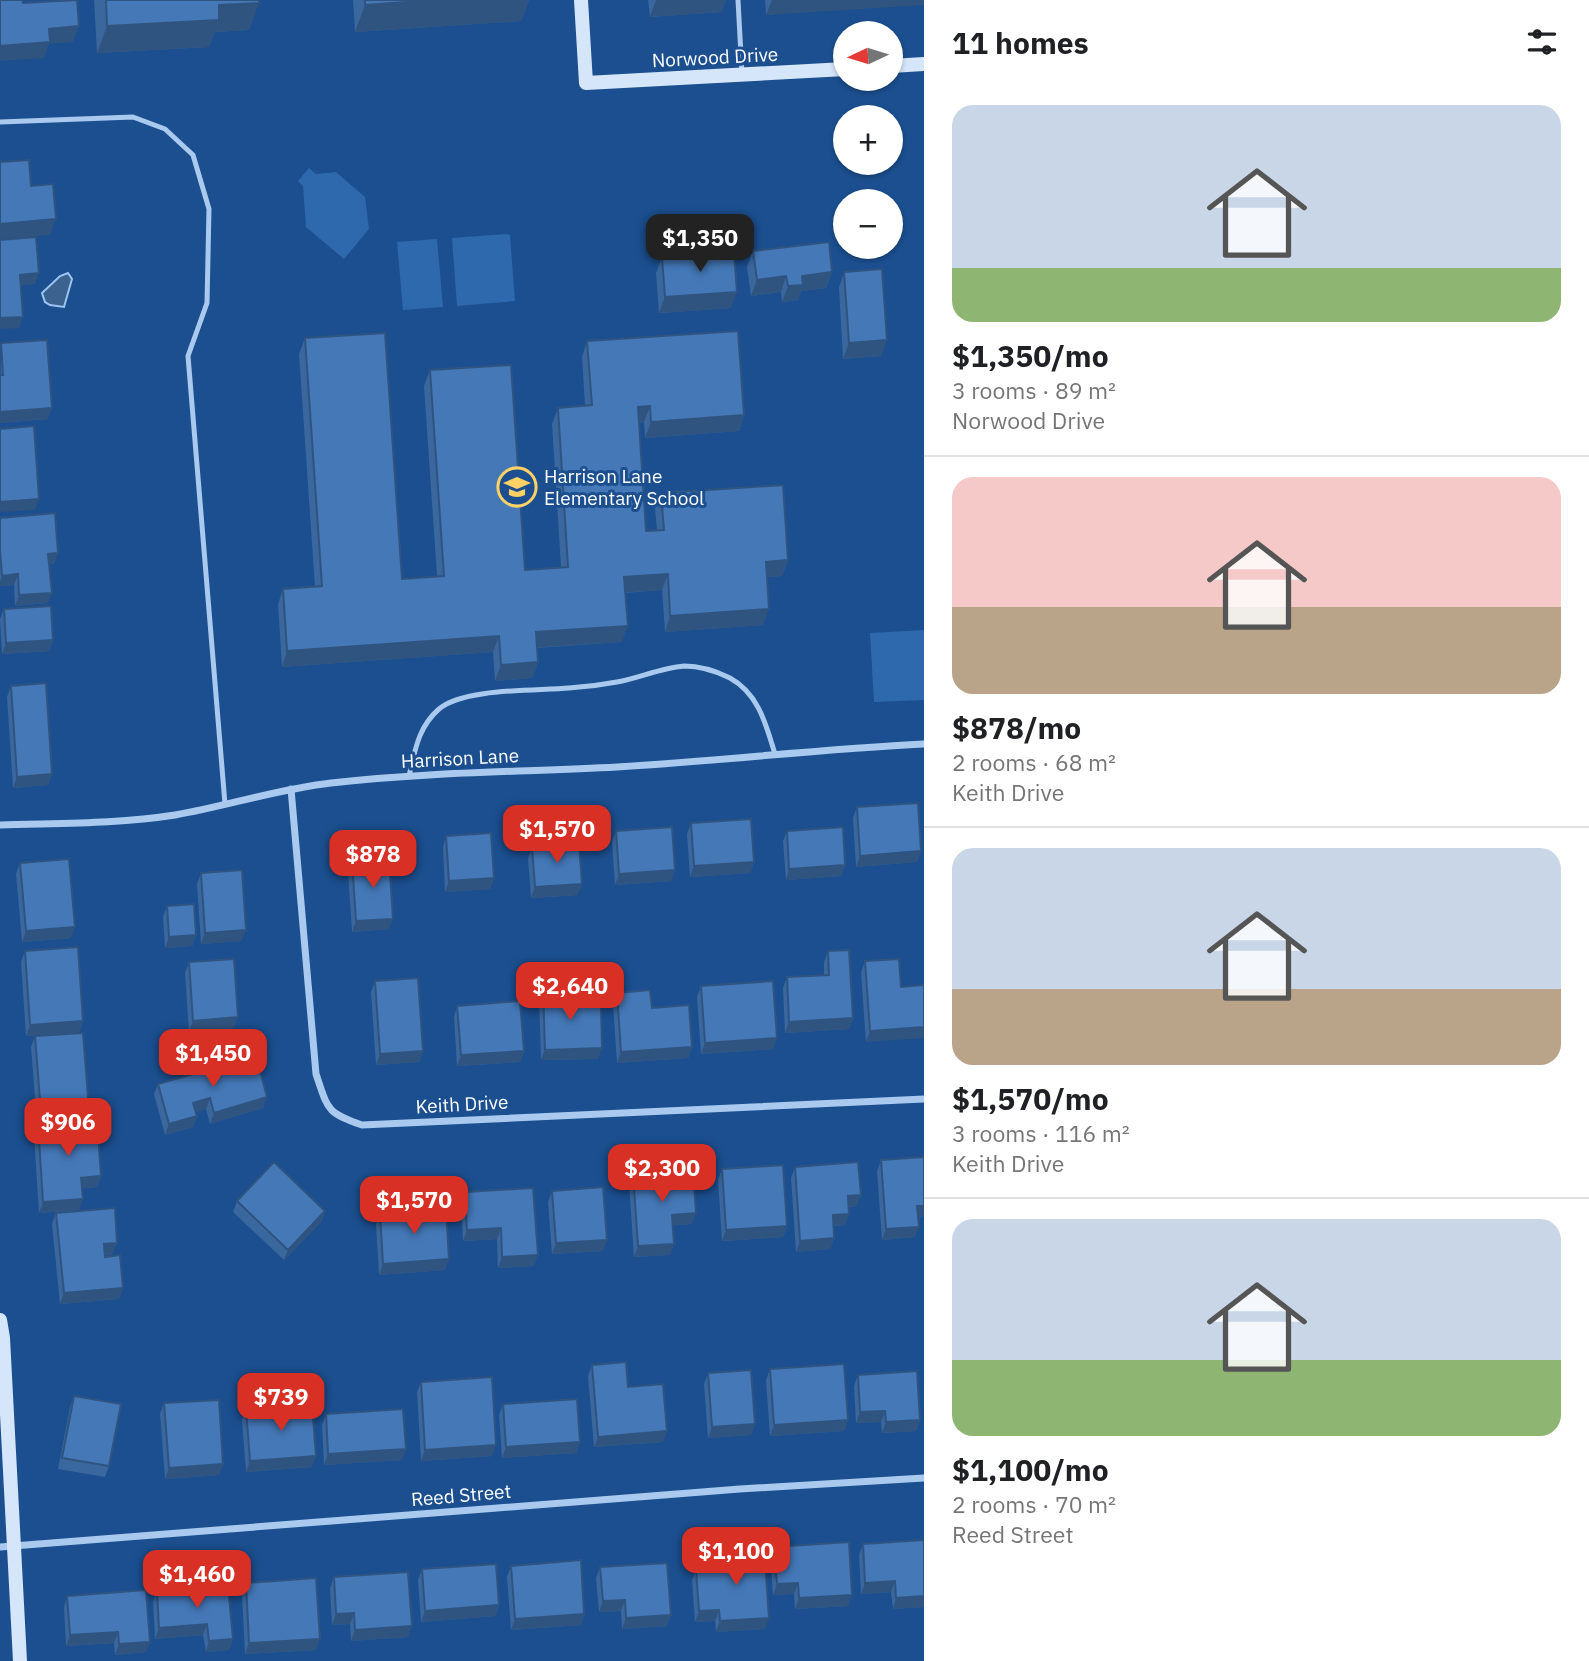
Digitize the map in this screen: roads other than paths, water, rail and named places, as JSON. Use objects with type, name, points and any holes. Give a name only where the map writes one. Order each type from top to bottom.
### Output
[{"type":"street","name":"Norwood Drive","points":[[580,0],[586,83],[833,70]]},
{"type":"street","points":[[903,65],[924,64]]},
{"type":"street","name":"Harrison Lane","points":[[0,825],[126,821],[176,814],[291,789],[409,776],[618,767],[924,744]]},
{"type":"street","name":"Keith Drive","points":[[291,789],[316,1074],[326,1105],[339,1117],[362,1125],[924,1099]]},
{"type":"street","points":[[0,1320],[4,1352],[7,1546],[20,1661]]},
{"type":"street","name":"Reed Street","points":[[7,1546],[740,1489],[924,1478]]},
{"type":"lane","points":[[738,0],[743,75]]},
{"type":"lane","points":[[0,122],[133,117],[165,129],[193,155],[209,209],[207,303],[188,356],[225,804]]},
{"type":"lane","points":[[409,776],[416,744],[426,722],[441,707],[466,697],[618,682],[685,666],[708,669],[731,679],[748,692],[762,712],[775,754]]},
{"type":"place","name":"Harrison Lane Elementary School","points":[[517,487]]}]
